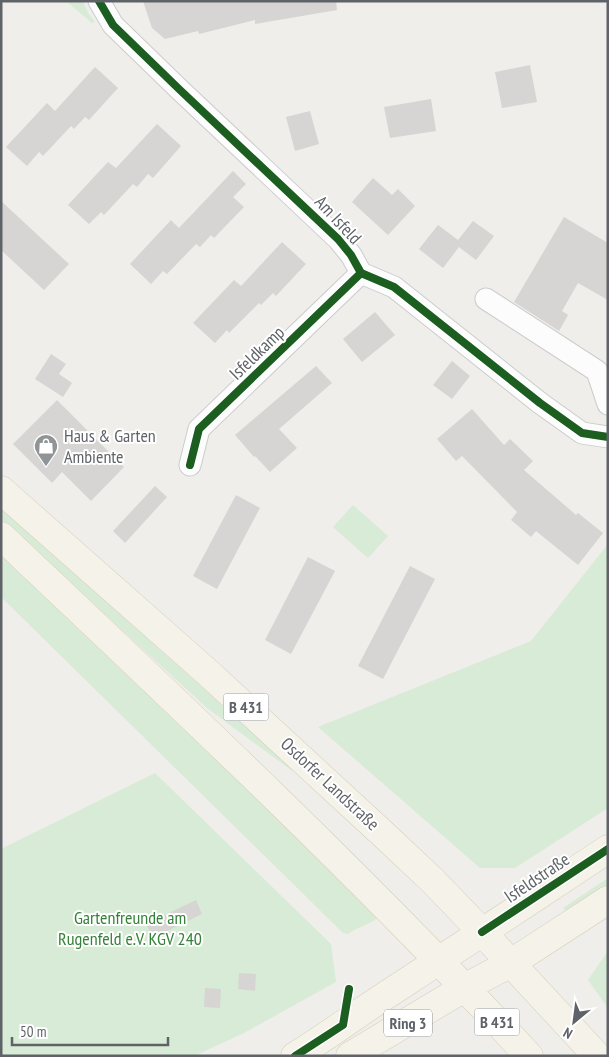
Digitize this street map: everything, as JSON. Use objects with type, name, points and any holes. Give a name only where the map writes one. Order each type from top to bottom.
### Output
[{"type":"main road","name":"Osdorfer Landstraße","points":[[1,490],[269,728],[433,882],[597,1056]]},
{"type":"main road","name":"B 431","points":[[1,536],[284,806],[440,962],[529,1056]]},
{"type":"main road","name":"Isfeldstraße","points":[[440,962],[608,849]]},
{"type":"main road","name":"Ring 3","points":[[350,1056],[464,988],[511,963],[608,900]]},
{"type":"main road","name":"Ring 3","points":[[295,1056],[390,992],[440,962]]},
{"type":"street","name":"Am Isfeld","points":[[99,1],[114,25],[338,239],[351,255],[361,273]]},
{"type":"street","points":[[361,273],[394,286],[540,403],[582,433],[608,437]]},
{"type":"street","name":"Isfeldkamp","points":[[190,464],[199,430],[361,273]]},
{"type":"street","points":[[486,299],[597,370],[608,404]]},
{"type":"green space","points":[[66,1],[83,1],[88,13],[95,22],[92,23]]},
{"type":"green space","points":[[353,505],[388,536],[368,558],[333,527]]},
{"type":"green space","points":[[1,508],[307,780],[207,708],[1,519]]},
{"type":"green space","points":[[608,544],[608,808],[515,868],[480,868],[318,727],[531,641]]},
{"type":"green space","points":[[1,553],[380,916],[348,934],[343,933],[1,597]]},
{"type":"green space","name":"Gartenfreunde am Rugenfeld e.V. KGV 240","points":[[155,773],[331,944],[336,982],[244,1033],[194,1056],[1,1056],[1,849]]},
{"type":"green space","points":[[608,878],[608,886],[568,913],[563,908]]},
{"type":"green space","points":[[608,951],[608,1008],[588,980]]},
{"type":"building","points":[[143,1],[336,1],[337,10],[255,24],[255,20],[199,34],[198,31],[165,39],[152,28]]},
{"type":"building","points":[[530,65],[537,102],[502,108],[495,72]]},
{"type":"building","points":[[95,67],[118,88],[89,120],[85,117],[74,129],[71,126],[43,156],[39,152],[27,166],[6,147],[47,103],[55,111]]},
{"type":"building","points":[[431,99],[436,131],[390,138],[384,107]]},
{"type":"building","points":[[310,111],[319,144],[295,151],[286,117]]},
{"type":"building","points":[[157,124],[181,146],[153,178],[148,174],[137,187],[133,184],[104,215],[101,212],[89,224],[68,205],[108,162],[116,168]]},
{"type":"building","points":[[233,171],[246,184],[233,197],[244,207],[214,238],[211,235],[200,247],[196,244],[167,274],[163,271],[151,284],[130,264],[171,220],[179,228]]},
{"type":"building","points":[[373,178],[392,195],[398,189],[415,206],[388,235],[352,202]]},
{"type":"building","points":[[1,201],[69,264],[44,290],[1,250]]},
{"type":"building","points":[[564,217],[608,243],[608,300],[578,283],[562,311],[568,315],[559,331],[514,302]]},
{"type":"building","points":[[473,221],[494,236],[476,260],[459,247],[443,268],[419,249],[438,225],[458,240]]},
{"type":"building","points":[[282,242],[306,264],[276,296],[273,293],[261,305],[259,303],[229,333],[227,330],[215,343],[193,323],[234,280],[241,286]]},
{"type":"building","points":[[375,312],[395,335],[362,362],[343,339]]},
{"type":"building","points":[[51,354],[66,364],[59,374],[72,383],[63,397],[35,379]]},
{"type":"building","points":[[452,361],[470,376],[452,399],[433,385]]},
{"type":"building","points":[[316,366],[332,383],[279,429],[297,448],[270,472],[235,435]]},
{"type":"building","points":[[57,400],[124,467],[91,501],[62,472],[52,483],[13,444]]},
{"type":"building","points":[[472,409],[504,445],[510,439],[533,461],[524,470],[576,515],[578,513],[603,533],[578,565],[536,531],[531,537],[511,520],[517,512],[462,456],[456,461],[437,439]]},
{"type":"building","points":[[155,486],[167,497],[125,543],[113,531]]},
{"type":"building","points":[[236,495],[260,508],[217,589],[193,576]]},
{"type":"building","points":[[308,557],[335,571],[291,654],[265,640]]},
{"type":"building","points":[[410,566],[435,579],[383,679],[358,666]]},
{"type":"building","points":[[196,900],[202,914],[153,938],[146,924]]},
{"type":"building","points":[[239,973],[256,974],[255,991],[238,989]]},
{"type":"building","points":[[205,988],[221,989],[220,1008],[204,1007]]},
{"type":"cycle path","points":[[99,1],[113,25],[338,239],[351,255],[361,273],[394,287],[540,403],[582,433],[608,437]]},
{"type":"cycle path","points":[[190,465],[199,429],[361,273]]},
{"type":"cycle path","points":[[482,932],[608,849]]},
{"type":"cycle path","points":[[295,1056],[343,1025],[349,989]]},
{"type":"place","name":"Haus & Garten Ambiente","points":[[46,467]]}]
